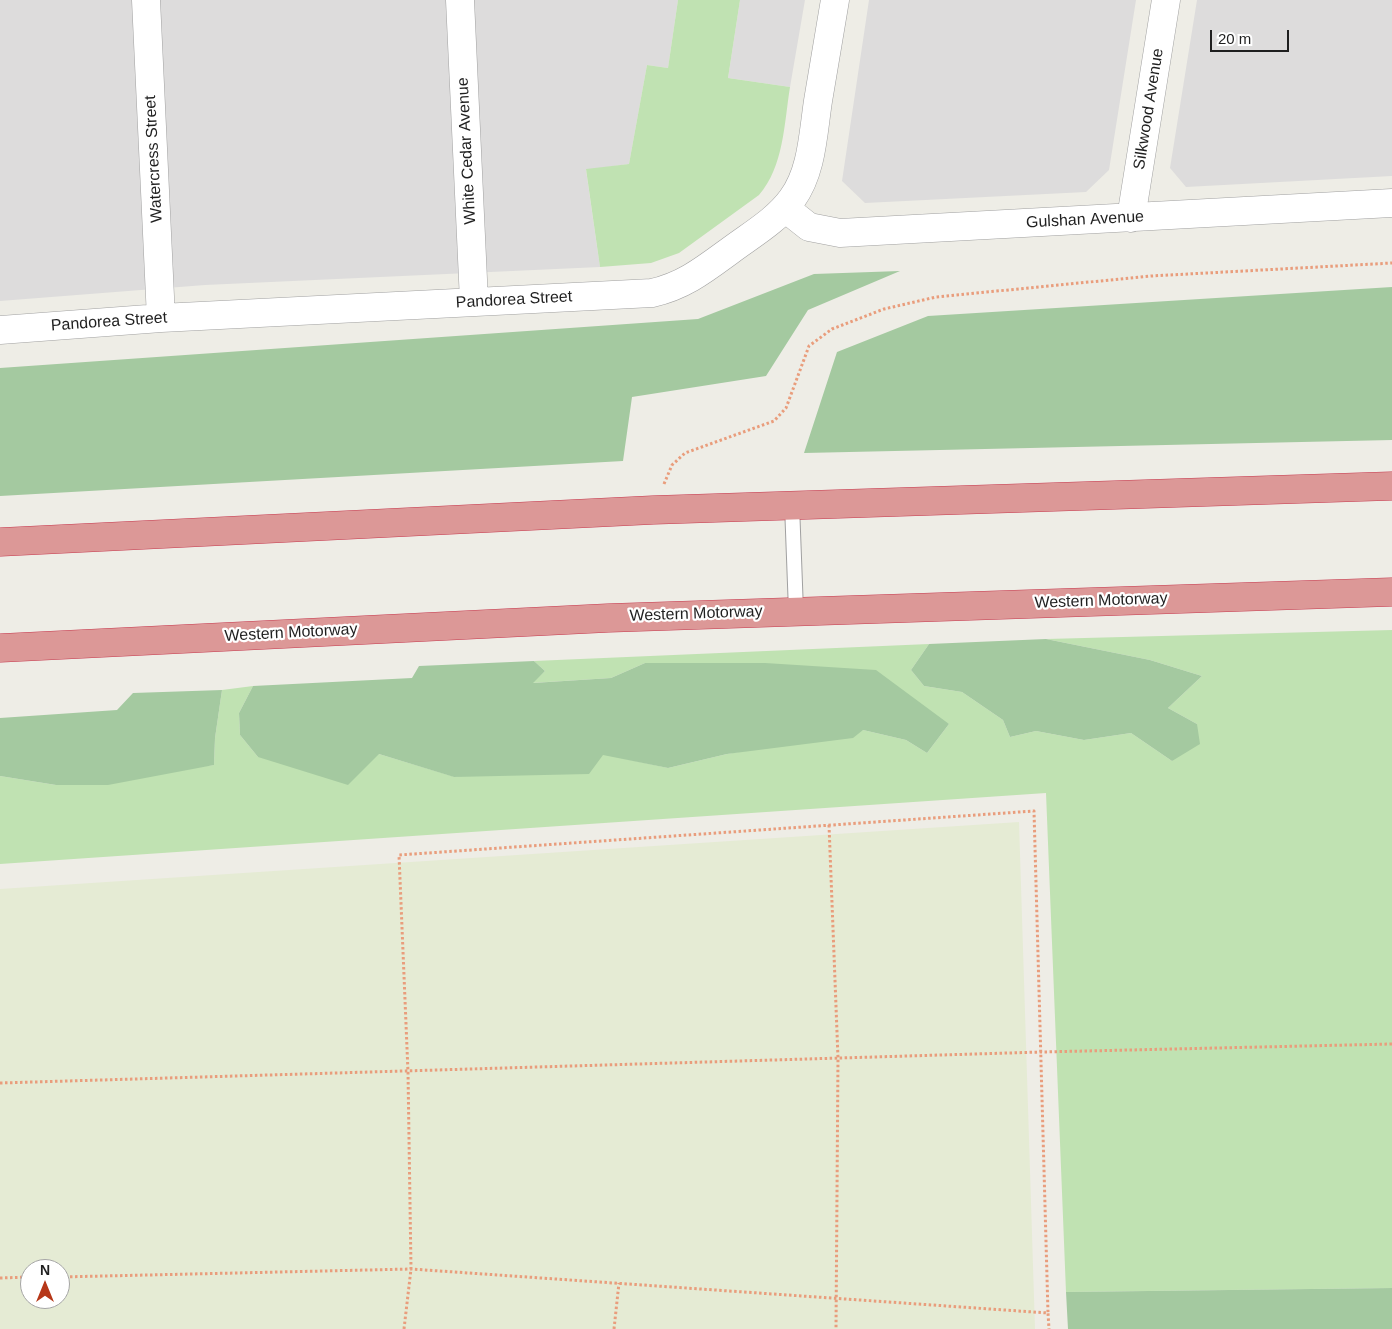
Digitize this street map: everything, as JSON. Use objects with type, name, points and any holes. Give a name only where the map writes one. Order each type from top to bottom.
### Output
[{"type":"highway","points":[[0,542],[653,510],[1392,486]]},
{"type":"highway","name":"Western Motorway","points":[[0,648],[608,618],[1392,592]]},
{"type":"street","name":"Watercress Street","points":[[146,0],[161,318]]},
{"type":"street","name":"White Cedar Avenue","points":[[460,0],[474,301]]},
{"type":"street","name":"Pandorea Street","points":[[0,330],[161,318],[652,293],[666,290],[695,277],[785,208],[797,192],[808,164],[835,0]]},
{"type":"street","name":"Silkwood Avenue","points":[[1131,218],[1166,0]]},
{"type":"street","name":"Gulshan Avenue","points":[[785,208],[809,227],[840,232],[1392,203]]},
{"type":"lane","points":[[792,505],[796,611]]},
{"type":"path","points":[[653,510],[672,465],[685,452],[774,421],[786,408],[809,346],[832,329],[884,309],[936,297],[1152,276],[1392,264]]},
{"type":"path","points":[[404,1329],[411,1269],[408,1072],[399,855],[1034,811],[1049,1329]]},
{"type":"path","points":[[829,825],[838,1058],[836,1329]]},
{"type":"path","points":[[0,1083],[1042,1052],[1392,1044]]},
{"type":"path","points":[[70,1277],[411,1269],[1048,1313]]},
{"type":"path","points":[[0,1278],[20,1277]]},
{"type":"path","points":[[614,1329],[618,1283]]},
{"type":"shaded area","points":[[0,0],[678,0],[668,68],[647,65],[629,164],[586,170],[600,267],[205,285],[0,301]]},
{"type":"shaded area","points":[[740,0],[805,0],[790,87],[728,78]]},
{"type":"shaded area","points":[[869,0],[1136,0],[1109,170],[1086,192],[865,203],[842,181]]},
{"type":"shaded area","points":[[1197,0],[1392,0],[1392,176],[1186,187],[1170,168]]},
{"type":"green space","points":[[678,0],[740,0],[728,78],[790,87],[782,144],[778,158],[774,171],[759,195],[679,253],[651,263],[600,267],[586,169],[629,164],[647,65],[668,68]]},
{"type":"green space","points":[[900,271],[808,310],[766,376],[632,397],[623,461],[0,496],[0,368],[698,319],[814,274]]},
{"type":"green space","points":[[1392,287],[1392,440],[804,453],[837,352],[928,316]]},
{"type":"green space","points":[[1392,630],[1392,1288],[1066,1292],[1046,793],[0,864],[0,776],[56,785],[214,765],[215,738],[222,690],[253,686],[239,713],[240,735],[258,757],[379,754],[455,777],[603,754],[668,768],[727,754],[863,730],[906,740],[927,753],[949,724],[645,663],[611,678],[532,683],[545,671],[534,661],[929,644],[911,670],[924,686],[962,692],[1003,720],[1010,737],[1036,731],[1084,740],[1131,733],[1172,761],[1197,724],[1168,708],[1202,676],[1150,660],[1046,639]]},
{"type":"green space","points":[[1046,639],[1150,660],[1202,676],[1168,708],[1197,724],[1200,744],[1172,761],[1131,733],[1084,740],[1036,731],[1010,737],[1003,720],[962,692],[924,686],[911,670],[929,644]]},
{"type":"green space","points":[[534,661],[545,671],[533,683],[611,678],[645,663],[765,663],[876,670],[949,724],[927,753],[906,740],[863,730],[853,738],[727,754],[668,768],[603,755],[589,774],[454,777],[379,754],[348,785],[258,757],[240,735],[239,713],[253,686],[412,678],[419,666]]},
{"type":"green space","points":[[222,690],[215,738],[214,765],[108,785],[56,785],[0,776],[0,718],[117,710],[133,693]]},
{"type":"green space","points":[[1019,822],[1035,1329],[0,1329],[0,889]]},
{"type":"green space","points":[[1392,1288],[1392,1329],[1068,1329],[1066,1292]]}]
